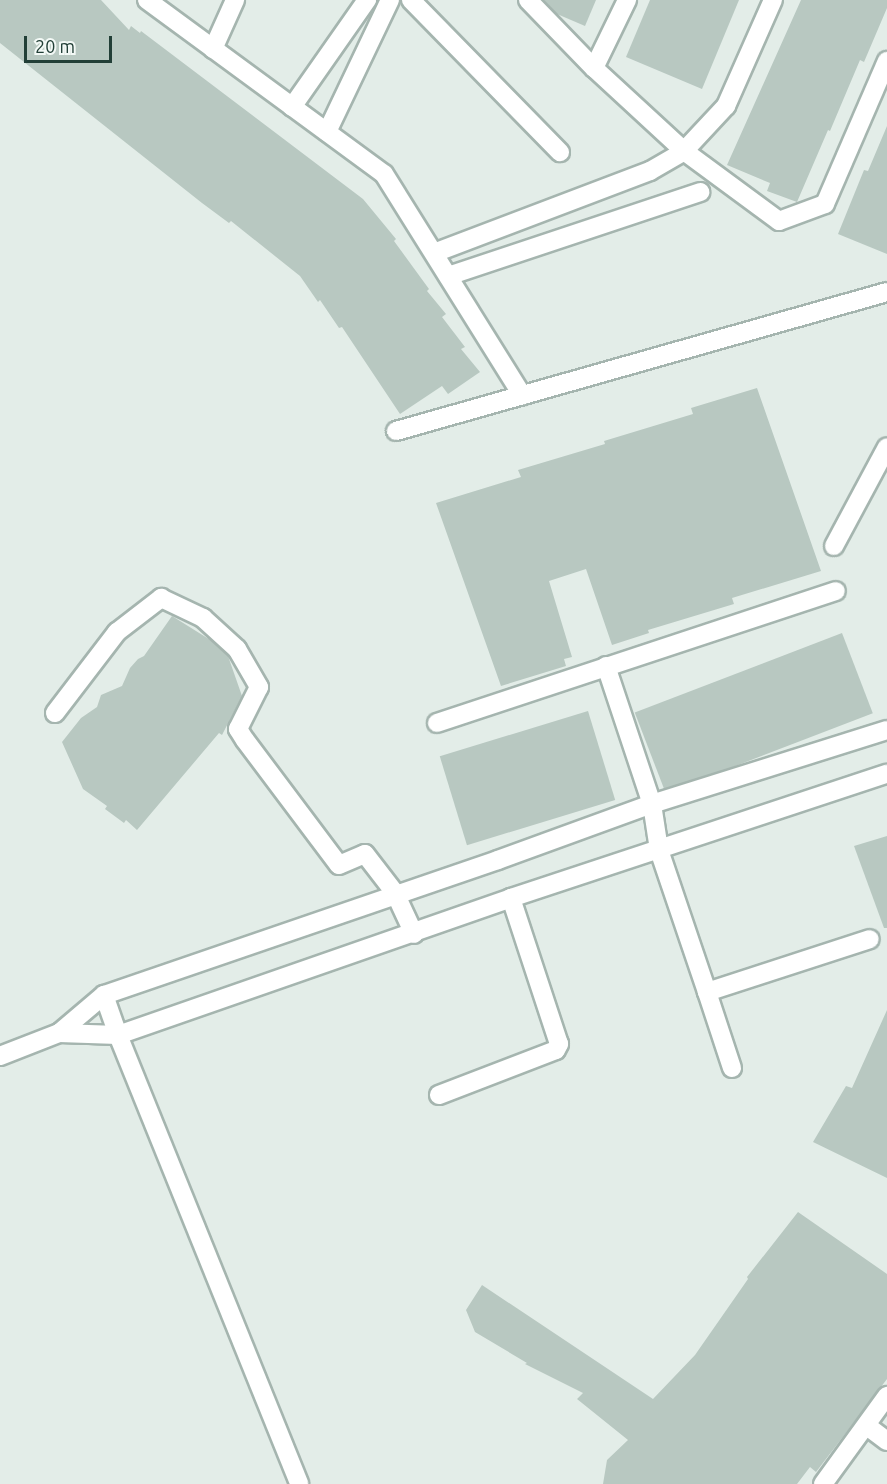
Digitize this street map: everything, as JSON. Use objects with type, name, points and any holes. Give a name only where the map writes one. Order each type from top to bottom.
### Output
[{"type":"street","points":[[147,0],[384,174],[522,395]]},
{"type":"street","points":[[213,49],[235,0]]},
{"type":"street","points":[[292,107],[367,0]]},
{"type":"street","points":[[327,132],[390,0]]},
{"type":"street","points":[[411,0],[560,152]]},
{"type":"street","points":[[528,0],[594,68],[684,152],[779,221],[825,204],[887,61]]},
{"type":"street","points":[[594,68],[627,0]]},
{"type":"street","points":[[434,253],[650,171],[684,152],[726,106],[773,0]]},
{"type":"street","points":[[448,276],[700,192]]},
{"type":"street","points":[[396,431],[887,292]]},
{"type":"street","points":[[834,546],[887,447]]},
{"type":"street","points":[[437,723],[836,591]]},
{"type":"street","points":[[56,713],[117,632],[161,598],[203,618],[237,650],[259,687],[238,729],[245,740],[339,865],[365,854],[395,893],[414,934]]},
{"type":"street","points":[[606,666],[652,804],[659,850],[732,1068]]},
{"type":"street","points":[[0,1056],[59,1033],[104,994],[395,893],[498,860],[652,804],[887,730]]},
{"type":"street","points":[[59,1033],[118,1035],[414,934],[511,898],[887,774]]},
{"type":"street","points":[[439,1095],[556,1050],[559,1044],[511,898]]},
{"type":"street","points":[[708,992],[870,939]]},
{"type":"street","points":[[104,994],[118,1035],[298,1484]]},
{"type":"street","points":[[823,1484],[887,1396]]},
{"type":"street","points":[[867,1426],[887,1441]]},
{"type":"building","points":[[0,0],[101,0],[129,30],[131,26],[140,33],[141,31],[363,199],[396,239],[394,241],[429,289],[427,291],[446,314],[442,317],[465,347],[461,349],[480,372],[448,394],[442,386],[400,414],[342,327],[339,328],[300,276],[231,221],[229,223],[202,203],[0,43]]},
{"type":"building","points":[[544,0],[596,0],[585,26],[557,14]]},
{"type":"building","points":[[650,0],[739,0],[702,89],[626,57]]},
{"type":"building","points":[[801,0],[887,0],[887,8],[864,62],[860,60],[797,202],[767,191],[770,183],[727,165]]},
{"type":"building","points":[[887,126],[887,254],[838,234],[864,170],[868,171]]},
{"type":"building","points":[[757,388],[821,571],[732,598],[734,604],[648,630],[649,633],[612,645],[586,569],[549,581],[572,657],[564,659],[566,666],[501,686],[436,503],[521,477],[518,470],[693,414],[691,408]]},
{"type":"building","points":[[172,616],[212,641],[228,656],[242,696],[222,735],[219,733],[137,830],[126,820],[124,823],[105,809],[107,806],[83,789],[62,742],[81,718],[97,707],[101,695],[122,686],[130,668],[144,656]]},
{"type":"building","points":[[842,633],[873,713],[666,793],[635,713]]},
{"type":"building","points":[[588,711],[615,800],[467,845],[440,756]]},
{"type":"building","points":[[887,836],[887,928],[884,928],[854,846]]},
{"type":"building","points":[[887,1010],[887,1178],[813,1142],[846,1086],[852,1088]]},
{"type":"building","points":[[798,1212],[887,1274],[887,1379],[816,1472],[810,1467],[797,1484],[603,1484],[607,1460],[628,1440],[577,1399],[583,1393],[525,1364],[527,1363],[475,1332],[466,1310],[482,1285],[653,1399],[695,1355],[748,1279],[747,1277]]}]
